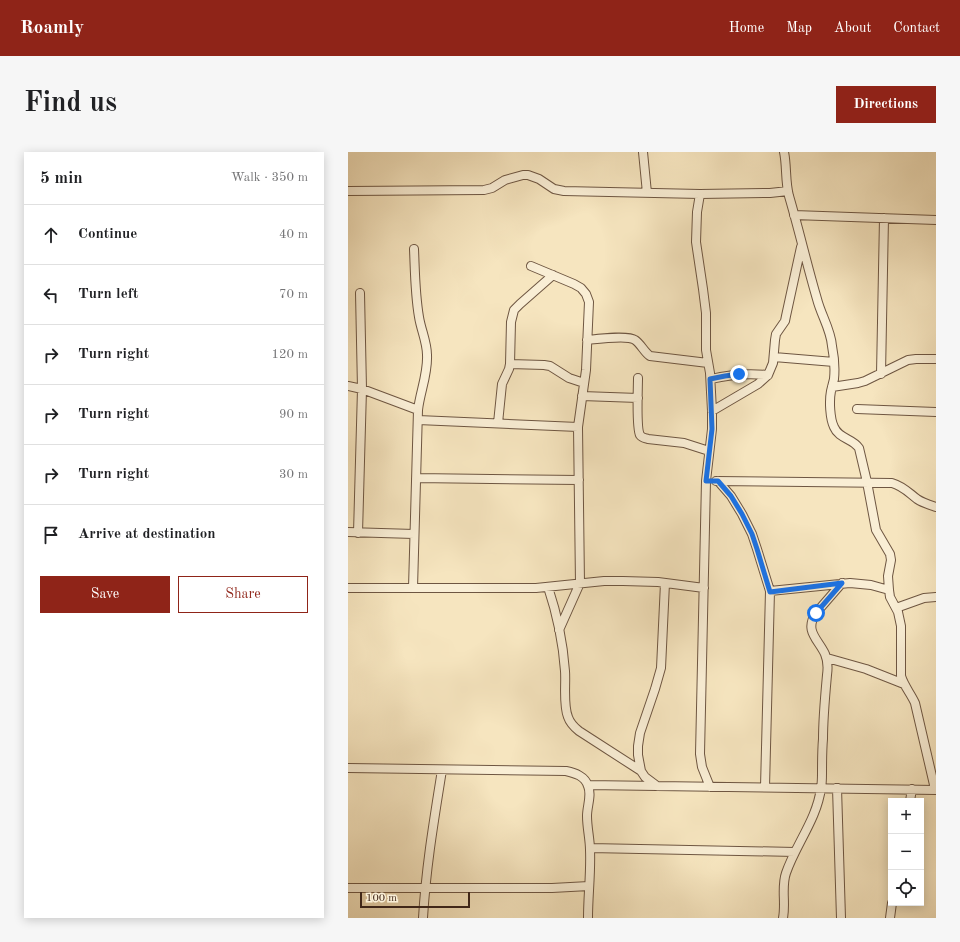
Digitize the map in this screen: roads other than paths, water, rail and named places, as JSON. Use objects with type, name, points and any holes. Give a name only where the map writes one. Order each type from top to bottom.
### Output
[{"type":"street","points":[[643,152],[648,192]]},
{"type":"street","points":[[588,785],[936,790],[915,703],[912,695],[902,680],[900,673],[901,626],[896,608],[890,597],[888,580],[891,560],[890,554],[876,530],[859,448],[853,441],[842,437],[834,428],[832,422],[830,393],[834,376],[834,362],[831,339],[818,302],[794,215],[788,191],[784,152]]},
{"type":"street","points":[[348,191],[484,190],[492,188],[505,180],[523,175],[539,178],[554,188],[564,191],[700,194],[788,191]]},
{"type":"street","points":[[700,194],[697,212],[696,242],[706,313],[706,350],[712,411],[712,429],[706,481],[700,754],[702,767],[710,787]]},
{"type":"street","points":[[794,215],[936,220]]},
{"type":"street","points":[[881,374],[884,218]]},
{"type":"street","points":[[712,411],[758,384],[768,375],[773,363],[776,334],[785,321],[802,244]]},
{"type":"street","points":[[413,588],[418,410],[427,365],[426,346],[417,302],[414,249]]},
{"type":"street","points":[[531,266],[581,288],[586,294],[588,302],[584,384],[578,427],[580,583],[559,630]]},
{"type":"street","points":[[498,423],[502,384],[510,364],[511,322],[514,310],[553,275]]},
{"type":"street","points":[[358,533],[362,389],[360,293]]},
{"type":"street","points":[[587,340],[631,338],[639,343],[650,356],[708,363]]},
{"type":"street","points":[[774,357],[834,362]]},
{"type":"street","points":[[832,387],[858,383],[881,374],[908,360],[922,358],[936,359]]},
{"type":"street","points":[[510,364],[550,366],[569,378],[584,384]]},
{"type":"street","points":[[710,379],[739,374],[768,375]]},
{"type":"street","points":[[638,378],[639,430],[643,438],[684,443],[709,451]]},
{"type":"street","points":[[348,386],[362,389],[418,410]]},
{"type":"street","points":[[582,396],[638,398]]},
{"type":"street","points":[[857,409],[936,412]]},
{"type":"street","points":[[418,420],[578,427]]},
{"type":"street","points":[[416,478],[579,480]]},
{"type":"street","points":[[706,481],[892,483],[899,485],[922,502],[936,507]]},
{"type":"street","points":[[718,481],[731,496],[752,534],[770,592],[765,787]]},
{"type":"street","points":[[348,532],[414,534]]},
{"type":"street","points":[[348,588],[522,589],[604,581],[623,581],[658,582],[704,588]]},
{"type":"street","points":[[657,786],[645,777],[641,771],[638,746],[640,733],[655,689],[660,668],[665,583]]},
{"type":"street","points":[[770,592],[842,583],[866,584],[889,590]]},
{"type":"street","points":[[783,918],[783,886],[785,875],[813,815],[821,788],[823,718],[828,667],[825,653],[813,633],[811,624],[816,613],[842,583]]},
{"type":"street","points":[[548,587],[555,610],[563,648],[567,716],[572,725],[587,737],[641,771]]},
{"type":"street","points":[[896,608],[924,598],[936,597]]},
{"type":"street","points":[[826,658],[866,669],[904,684]]},
{"type":"street","points":[[348,768],[566,772],[574,773],[580,776],[585,780],[589,791],[587,820],[590,848],[588,918]]},
{"type":"street","points":[[423,918],[424,888],[430,838],[442,770]]},
{"type":"street","points":[[837,788],[841,918]]},
{"type":"street","points":[[910,798],[912,789]]},
{"type":"street","points":[[590,848],[795,852]]},
{"type":"street","points":[[348,888],[552,888],[589,886]]},
{"type":"street","points":[[890,918],[892,906]]}]
